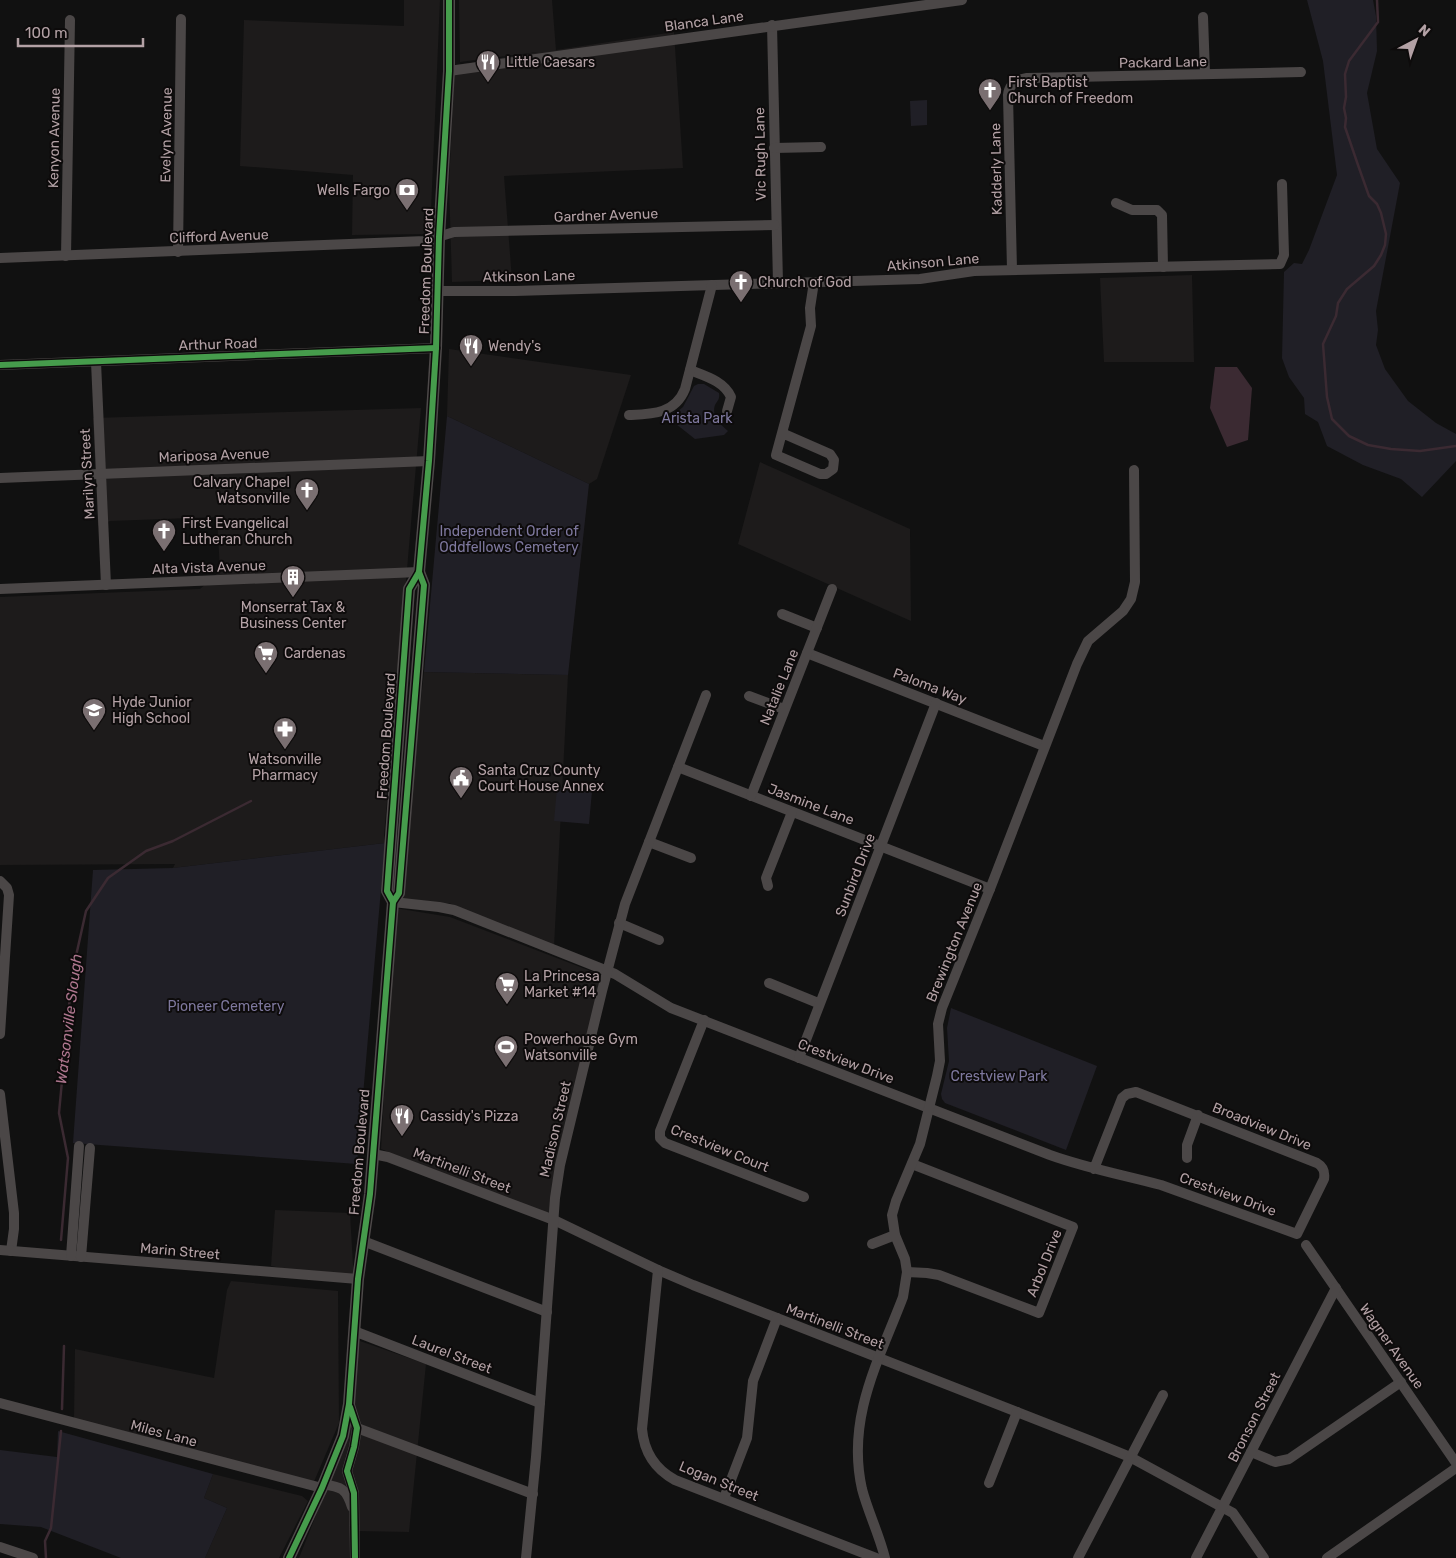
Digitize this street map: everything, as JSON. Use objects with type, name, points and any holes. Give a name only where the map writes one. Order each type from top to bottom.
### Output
[{"type":"main road","name":"Freedom Boulevard","points":[[289,1558],[323,1486],[343,1436],[349,1404],[358,1279],[370,1194],[393,902],[387,891],[409,589],[418,572],[429,461],[449,71],[449,0]]},
{"type":"street","name":"Blanca Lane","points":[[449,71],[962,0]]},
{"type":"street","points":[[1203,17],[1205,74]]},
{"type":"street","name":"Evelyn Avenue","points":[[178,252],[181,19]]},
{"type":"street","name":"Kenyon Avenue","points":[[66,256],[70,20]]},
{"type":"street","name":"Vic Rugh Lane","points":[[772,25],[778,283]]},
{"type":"street","name":"Packard Lane","points":[[1027,78],[1301,72]]},
{"type":"street","name":"Kadderly Lane","points":[[1012,270],[1008,95],[1009,88],[1013,83],[1027,78]]},
{"type":"street","points":[[774,148],[821,147]]},
{"type":"street","name":"Atkinson Lane","points":[[438,291],[515,291],[920,279],[974,271],[1280,264],[1284,255],[1282,184]]},
{"type":"street","points":[[1116,203],[1129,210],[1157,210],[1160,212],[1162,215],[1163,267]]},
{"type":"street","name":"Gardner Avenue","points":[[439,237],[454,232],[776,225]]},
{"type":"street","name":"Clifford Avenue","points":[[0,258],[425,241],[439,237]]},
{"type":"street","points":[[782,433],[830,454],[834,460],[833,469],[826,474],[820,474],[776,455],[811,326],[810,308],[814,282]]},
{"type":"street","points":[[629,415],[656,414],[671,408],[683,394],[712,285]]},
{"type":"street","name":"Arthur Road","points":[[0,365],[436,348]]},
{"type":"street","name":"Marilyn Street","points":[[96,362],[106,585]]},
{"type":"street","points":[[690,370],[716,382],[727,390],[731,397],[727,411]]},
{"type":"street","name":"Mariposa Avenue","points":[[0,478],[429,461]]},
{"type":"street","name":"Brewington Avenue","points":[[885,1558],[862,1488],[858,1428],[862,1405],[903,1297],[907,1272],[905,1259],[892,1222],[893,1209],[920,1144],[929,1108],[940,1061],[938,1024],[942,1008],[990,889],[1064,693],[1088,641],[1122,611],[1131,598],[1135,582],[1134,470]]},
{"type":"street","name":"Alta Vista Avenue","points":[[0,589],[418,572]]},
{"type":"street","name":"Natalie Lane","points":[[751,796],[832,589]]},
{"type":"street","points":[[782,614],[817,628]]},
{"type":"street","name":"Paloma Way","points":[[807,653],[1044,746]]},
{"type":"street","name":"Madison Street","points":[[526,1558],[560,1165],[619,924],[630,889],[706,695]]},
{"type":"street","points":[[749,696],[784,709]]},
{"type":"street","name":"Sunbird Drive","points":[[799,1058],[818,1004],[936,703]]},
{"type":"street","name":"Jasmine Lane","points":[[678,767],[990,889]]},
{"type":"street","points":[[768,886],[766,878],[792,812]]},
{"type":"street","points":[[649,842],[691,858]]},
{"type":"street","points":[[0,881],[7,888],[9,895],[0,1034]]},
{"type":"street","name":"Crestview Drive","points":[[393,902],[454,910],[607,971],[622,978],[663,1004],[799,1058],[1059,1158],[1094,1169],[1160,1185],[1296,1234]]},
{"type":"street","points":[[619,924],[659,940]]},
{"type":"street","points":[[769,984],[818,1004]]},
{"type":"street","name":"Crestview Court","points":[[704,1020],[660,1131],[660,1138],[665,1143],[804,1197]]},
{"type":"street","name":"Broadview Drive","points":[[1094,1169],[1126,1093],[1140,1092],[1317,1163],[1328,1170],[1296,1234]]},
{"type":"street","points":[[0,1094],[1,1117],[14,1221],[11,1251]]},
{"type":"street","points":[[1187,1158],[1187,1145],[1198,1115]]},
{"type":"street","points":[[76,1256],[84,1147]]},
{"type":"street","name":"Martinelli Street","points":[[373,1154],[388,1157],[554,1220],[658,1270],[1130,1457],[1233,1513],[1264,1558]]},
{"type":"street","name":"Arbol Drive","points":[[907,1272],[939,1275],[1039,1313],[1073,1227],[912,1164]]},
{"type":"street","points":[[872,1244],[895,1235]]},
{"type":"street","points":[[363,1241],[547,1312]]},
{"type":"street","name":"Wagner Avenue","points":[[1306,1245],[1456,1463]]},
{"type":"street","name":"Marin Street","points":[[0,1250],[358,1279]]},
{"type":"street","name":"Logan Street","points":[[658,1270],[642,1429],[645,1445],[651,1459],[669,1477],[876,1558]]},
{"type":"street","name":"Bronson Street","points":[[1196,1558],[1336,1288]]},
{"type":"street","points":[[724,1498],[747,1438],[753,1381],[777,1318]]},
{"type":"street","name":"Laurel Street","points":[[354,1331],[540,1403]]},
{"type":"street","points":[[1251,1452],[1275,1462],[1289,1459],[1401,1382]]},
{"type":"street","points":[[1078,1558],[1163,1395]]},
{"type":"street","name":"Miles Lane","points":[[0,1403],[323,1486],[340,1488],[344,1490],[350,1500],[354,1515]]},
{"type":"street","name":"Freedom Boulevard","points":[[349,1404],[357,1428],[348,1475],[354,1493],[354,1515]]},
{"type":"street","points":[[989,1483],[1017,1412]]},
{"type":"street","points":[[357,1428],[533,1494]]},
{"type":"street","points":[[1327,1558],[1456,1468]]},
{"type":"street","points":[[354,1515],[355,1558]]},
{"type":"street","points":[[0,1547],[27,1557]]},
{"type":"shaded area","points":[[404,0],[440,0],[430,234],[352,235],[353,175],[240,166],[244,20],[404,26]]},
{"type":"shaded area","points":[[459,0],[552,0],[556,50],[674,32],[683,168],[504,176],[512,280],[452,282],[449,183],[455,65],[538,52],[460,62]]},
{"type":"shaded area","points":[[1192,275],[1194,362],[1104,362],[1100,278]]},
{"type":"shaded area","points":[[449,349],[631,375],[597,479],[589,484],[447,416]]},
{"type":"shaded area","points":[[1215,367],[1237,367],[1252,388],[1248,440],[1227,447],[1210,408]]},
{"type":"shaded area","points":[[421,408],[384,835],[385,843],[173,868],[175,864],[0,865],[0,597],[200,589],[220,571],[217,517],[110,521],[98,526],[93,418]]},
{"type":"shaded area","points":[[760,462],[910,529],[911,621],[738,544]]},
{"type":"shaded area","points":[[424,672],[568,675],[554,947],[449,903],[398,904]]},
{"type":"shaded area","points":[[395,908],[450,917],[601,975],[552,1216],[381,1149]]},
{"type":"shaded area","points":[[275,1210],[350,1213],[354,1282],[271,1266]]},
{"type":"shaded area","points":[[231,1281],[338,1291],[339,1423],[313,1484],[74,1419],[75,1349],[214,1378],[227,1290]]},
{"type":"shaded area","points":[[360,1341],[426,1364],[409,1532],[355,1531],[353,1558],[299,1558],[338,1460]]},
{"type":"shaded area","points":[[213,1474],[302,1496],[308,1501],[279,1558],[205,1558],[227,1508],[204,1498]]},
{"type":"green space","points":[[1307,0],[1373,0],[1376,16],[1377,51],[1367,93],[1377,149],[1400,183],[1376,311],[1378,330],[1376,345],[1385,369],[1408,401],[1436,423],[1456,434],[1456,461],[1422,497],[1401,479],[1363,465],[1327,446],[1318,422],[1305,414],[1304,398],[1289,377],[1282,358],[1284,272],[1294,263],[1302,264],[1337,175],[1323,61]]},
{"type":"green space","points":[[927,100],[927,125],[911,126],[910,101]]},
{"type":"green space","name":"Arista Park","points":[[704,384],[719,393],[714,413],[717,420],[728,431],[724,435],[695,439],[676,424],[671,417],[683,407],[694,386]]},
{"type":"green space","name":"Independent Order of Oddfellows Cemetery","points":[[447,416],[589,484],[568,675],[424,672]]},
{"type":"green space","points":[[557,788],[592,791],[589,824],[554,821]]},
{"type":"green space","name":"Pioneer Cemetery","points":[[385,843],[357,1164],[73,1143],[93,870],[173,868]]},
{"type":"green space","name":"Crestview Park","points":[[951,1008],[1097,1066],[1066,1150],[945,1103],[941,1094],[949,1061],[947,1028]]},
{"type":"green space","points":[[58,1431],[213,1474],[204,1498],[227,1508],[205,1558],[121,1558],[41,1527],[0,1524],[0,1450],[57,1457]]},
{"type":"waterway","points":[[1377,0],[1378,22],[1349,61],[1345,74],[1346,97],[1344,108],[1345,127],[1358,165],[1369,196],[1377,204],[1381,213],[1386,234],[1385,245],[1374,266],[1347,289],[1338,303],[1336,316],[1323,344],[1327,397],[1332,419],[1349,436],[1368,445],[1420,451],[1456,446]]},
{"type":"waterway","name":"Watsonville Slough","points":[[61,1240],[68,1158],[59,1113],[72,974],[86,911],[108,878],[146,851],[173,841],[251,801]]},
{"type":"waterway","name":"Watsonville Slough","points":[[62,1409],[64,1346]]},
{"type":"waterway","name":"Watsonville Slough","points":[[46,1558],[45,1541],[51,1528],[61,1431]]},
{"type":"cycle path","points":[[393,902],[387,891],[409,589],[419,572],[429,461],[449,71],[449,0]]},
{"type":"cycle path","points":[[0,365],[436,348]]},
{"type":"cycle path","points":[[289,1558],[322,1488],[343,1436],[349,1404],[358,1279],[370,1194],[393,902],[399,893],[424,585],[419,572]]},
{"type":"cycle path","points":[[350,1407],[357,1428],[347,1471],[354,1493],[355,1558]]},
{"type":"place","name":"Little Caesars","points":[[488,83]]},
{"type":"place","name":"First Baptist Church of Freedom","points":[[990,111]]},
{"type":"place","name":"Wells Fargo","points":[[407,211]]},
{"type":"place","name":"Church of God","points":[[741,303]]},
{"type":"place","name":"Wendy's","points":[[471,367]]},
{"type":"place","name":"Calvary Chapel Watsonville","points":[[307,511]]},
{"type":"place","name":"First Evangelical Lutheran Church","points":[[164,552]]},
{"type":"place","name":"Monserrat Tax & Business Center","points":[[293,598]]},
{"type":"place","name":"Cardenas","points":[[266,674]]},
{"type":"place","name":"Hyde Junior High School","points":[[94,731]]},
{"type":"place","name":"Watsonville Pharmacy","points":[[285,750]]},
{"type":"place","name":"Santa Cruz County Court House Annex","points":[[461,799]]},
{"type":"place","name":"La Princesa Market #14","points":[[507,1005]]},
{"type":"place","name":"Powerhouse Gym Watsonville","points":[[506,1068]]},
{"type":"place","name":"Cassidy's Pizza","points":[[402,1137]]}]
